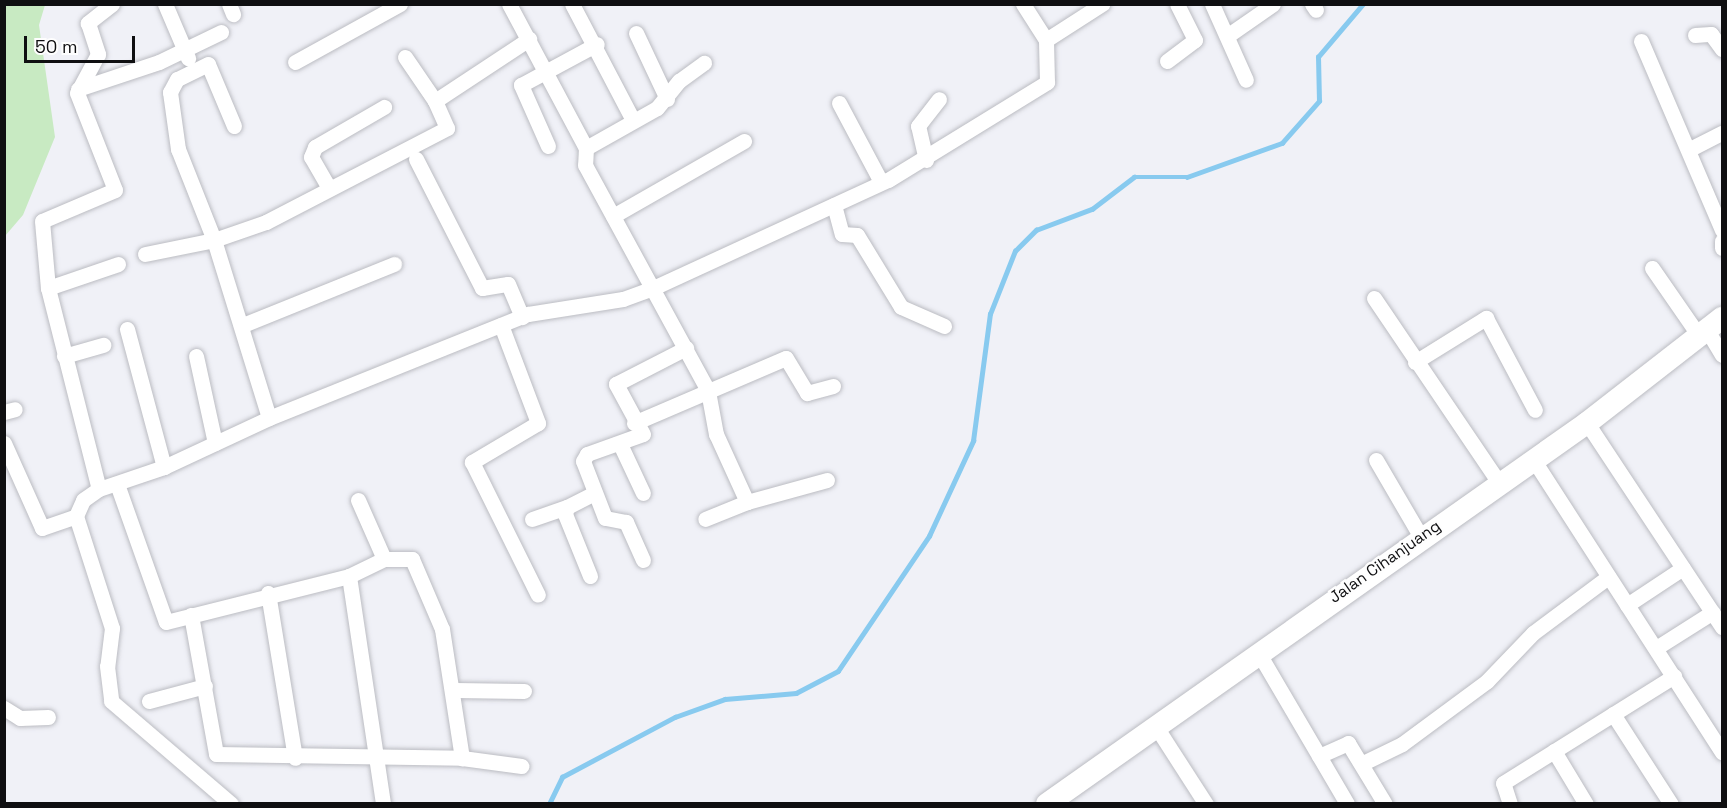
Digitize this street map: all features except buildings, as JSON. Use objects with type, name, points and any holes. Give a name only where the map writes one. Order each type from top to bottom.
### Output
[{"type":"main road","name":"Jalan Cihanjuang","points":[[1047,804],[1498,481],[1587,423],[1709,328]]},
{"type":"street","points":[[99,489],[48,288],[42,218],[115,190],[79,107],[78,88],[98,54],[89,29],[91,10],[112,4]]},
{"type":"street","points":[[165,4],[194,68]]},
{"type":"street","points":[[295,62],[400,4]]},
{"type":"street","points":[[508,4],[586,148],[585,165],[708,391],[716,434],[747,502]]},
{"type":"street","points":[[572,4],[597,44],[633,120]]},
{"type":"street","points":[[231,804],[111,701],[107,666],[112,628],[76,516],[83,500],[99,489],[164,467],[269,418],[522,317],[623,299],[653,288],[926,160],[1047,82],[1046,40],[1023,4]]},
{"type":"street","points":[[1167,61],[1195,40],[1177,4]]},
{"type":"street","points":[[1212,4],[1246,80]]},
{"type":"street","points":[[1227,36],[1273,4]]},
{"type":"street","points":[[1046,40],[1101,5]]},
{"type":"street","points":[[78,88],[221,32]]},
{"type":"street","points":[[636,33],[667,99]]},
{"type":"street","points":[[1695,35],[1712,34],[1722,49]]},
{"type":"street","points":[[435,100],[529,39]]},
{"type":"street","points":[[1641,41],[1690,149],[1722,230]]},
{"type":"street","points":[[548,146],[520,89],[523,82],[545,73],[597,44]]},
{"type":"street","points":[[145,254],[214,240],[266,222],[447,128],[435,100],[405,57]]},
{"type":"street","points":[[234,126],[212,68],[205,63],[194,68],[170,92],[174,129],[243,325],[269,418]]},
{"type":"street","points":[[586,148],[667,99],[679,81],[704,63]]},
{"type":"street","points":[[926,160],[918,126],[939,99]]},
{"type":"street","points":[[839,104],[881,182]]},
{"type":"street","points":[[329,188],[311,157],[315,147],[384,107]]},
{"type":"street","points":[[1690,149],[1722,133]]},
{"type":"street","points":[[613,216],[744,141]]},
{"type":"street","points":[[416,159],[482,288],[508,284],[522,317]]},
{"type":"street","points":[[834,205],[842,234],[857,235],[901,307],[944,326]]},
{"type":"street","points":[[1722,241],[1722,248]]},
{"type":"street","points":[[48,288],[118,264]]},
{"type":"street","points":[[243,325],[394,264]]},
{"type":"street","points":[[1652,268],[1709,328],[1722,355]]},
{"type":"street","points":[[1374,298],[1415,362],[1498,481]]},
{"type":"street","points":[[1415,362],[1486,318],[1535,410]]},
{"type":"street","points":[[501,326],[538,423],[472,462],[538,595]]},
{"type":"street","points":[[127,329],[164,467]]},
{"type":"street","points":[[64,356],[103,345]]},
{"type":"street","points":[[643,560],[626,522],[609,523],[582,468],[584,458],[641,438],[616,384],[686,348]]},
{"type":"street","points":[[196,356],[215,443]]},
{"type":"street","points":[[634,423],[786,358],[807,393],[833,386]]},
{"type":"street","points":[[1587,423],[1722,627]]},
{"type":"street","points":[[4,443],[39,525],[76,516]]},
{"type":"street","points":[[620,444],[643,493]]},
{"type":"street","points":[[1533,459],[1722,752]]},
{"type":"street","points":[[1376,460],[1421,537]]},
{"type":"street","points":[[705,519],[747,502],[827,480]]},
{"type":"street","points":[[117,484],[160,617],[166,622],[268,593],[349,576],[384,559],[407,557],[419,565],[455,690],[462,758]]},
{"type":"street","points":[[532,519],[567,507],[594,493]]},
{"type":"street","points":[[358,500],[384,559]]},
{"type":"street","points":[[567,507],[566,519],[590,576]]},
{"type":"street","points":[[1627,605],[1683,568]]},
{"type":"street","points":[[349,576],[373,757],[383,804]]},
{"type":"street","points":[[1363,763],[1402,744],[1487,681],[1533,633],[1608,577]]},
{"type":"street","points":[[268,593],[295,758]]},
{"type":"street","points":[[1656,648],[1713,612]]},
{"type":"street","points":[[191,615],[216,754],[295,758],[462,758],[521,766]]},
{"type":"street","points":[[1258,652],[1347,804]]},
{"type":"street","points":[[1510,804],[1503,783],[1674,676]]},
{"type":"street","points":[[149,701],[205,686]]},
{"type":"street","points":[[455,690],[524,692]]},
{"type":"street","points":[[4,708],[20,718],[48,717]]},
{"type":"street","points":[[1613,714],[1671,804]]},
{"type":"street","points":[[1155,725],[1206,804]]},
{"type":"street","points":[[1319,756],[1346,742],[1363,763],[1385,804]]},
{"type":"street","points":[[1554,751],[1586,804]]},
{"type":"green space","points":[[5,4],[45,5],[39,25],[55,137],[23,215],[5,236]]},
{"type":"waterway","points":[[549,804],[562,777],[675,717],[725,699],[796,693],[838,671],[929,536],[973,441],[990,314],[1015,251],[1036,230],[1092,209],[1134,177],[1187,177],[1282,143],[1319,101],[1318,57],[1363,4]]}]
